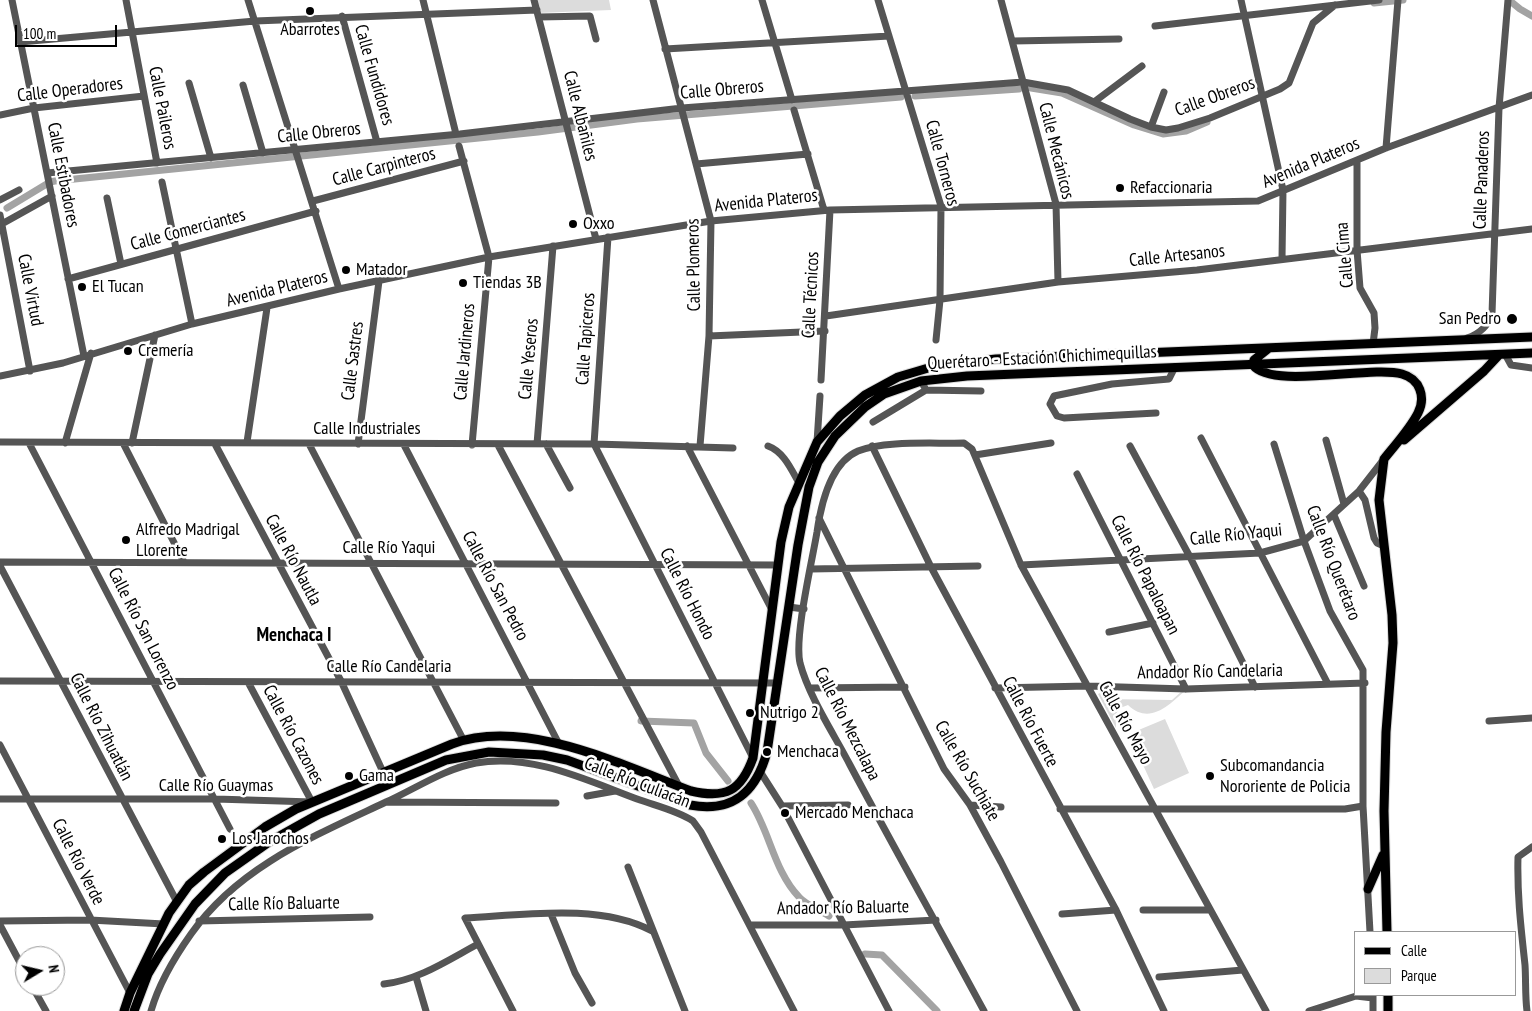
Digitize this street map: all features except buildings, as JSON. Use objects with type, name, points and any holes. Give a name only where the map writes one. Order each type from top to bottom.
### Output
[{"type":"main road","name":"Querétaro - Estación Chichimequillas","points":[[124,1011],[130,993],[177,902],[189,885],[228,853],[265,827],[312,802],[463,740],[472,737],[558,742],[679,786],[704,793],[723,793],[734,788],[746,778],[753,758],[761,684],[778,565],[789,507],[817,442],[840,416],[865,395],[898,377],[935,366],[996,359],[1532,337]]},
{"type":"main road","points":[[1269,348],[1254,360],[1253,365],[1262,372],[1277,375],[1309,376],[1388,372],[1403,374],[1414,380],[1421,390],[1422,400],[1418,414],[1384,459],[1379,500],[1392,615],[1393,643],[1386,732],[1384,853],[1387,931]]},
{"type":"main road","name":"Querétaro - Estación Chichimequillas","points":[[134,1011],[148,974],[182,923],[208,888],[240,861],[319,814],[446,760],[489,752],[518,753],[563,759],[690,805],[704,808],[723,805],[739,797],[754,784],[761,772],[778,683],[807,497],[818,462],[835,436],[865,407],[884,394],[920,381],[967,376],[1532,353]]},
{"type":"main road","name":"Calle Río Yaqui","points":[[1384,459],[1410,433],[1502,354]]},
{"type":"main road","points":[[1368,889],[1384,853]]},
{"type":"main road","points":[[1388,996],[1388,1011]]},
{"type":"street","name":"Calle Estibadores","points":[[12,0],[68,279],[88,354]]},
{"type":"street","name":"Calle Paileros","points":[[126,0],[158,163]]},
{"type":"street","points":[[248,0],[339,289]]},
{"type":"street","points":[[423,0],[456,134]]},
{"type":"street","name":"Calle Albañiles","points":[[534,0],[596,239]]},
{"type":"street","name":"Calle Plomeros","points":[[653,0],[711,221],[709,336],[700,446]]},
{"type":"street","points":[[762,0],[792,100]]},
{"type":"street","name":"Calle Torneros","points":[[878,0],[941,206],[940,300],[936,340]]},
{"type":"street","name":"Calle Mecánicos","points":[[1001,0],[1056,204],[1058,282]]},
{"type":"street","points":[[1241,0],[1283,190],[1282,259]]},
{"type":"street","points":[[1155,26],[1246,17],[1379,0]]},
{"type":"street","points":[[1386,148],[1398,0]]},
{"type":"street","name":"Calle Panaderos","points":[[1457,341],[1480,332],[1489,323],[1492,314],[1499,108],[1508,0]]},
{"type":"street","name":"Calle Obreros","points":[[47,174],[263,153],[296,152],[456,134],[567,127],[792,100],[1024,84],[1068,90],[1130,119],[1151,127],[1166,130],[1190,125],[1280,89],[1289,83],[1313,23],[1335,5]]},
{"type":"street","points":[[20,42],[255,21],[426,14],[590,16],[596,39]]},
{"type":"street","name":"Calle Fundidores","points":[[342,16],[377,142]]},
{"type":"street","points":[[666,49],[889,36]]},
{"type":"street","points":[[1013,41],[1119,39]]},
{"type":"street","points":[[1094,102],[1142,66]]},
{"type":"street","points":[[189,83],[211,158]]},
{"type":"street","points":[[243,85],[263,153]]},
{"type":"street","points":[[1151,127],[1164,92]]},
{"type":"street","name":"Avenida Plateros","points":[[0,376],[30,371],[192,324],[267,308],[339,289],[489,257],[608,236],[711,221],[827,210],[941,206],[1258,201],[1386,148],[1532,95]]},
{"type":"street","name":"Calle Operadores","points":[[0,115],[34,108],[144,96]]},
{"type":"street","name":"Calle Técnicos","points":[[794,110],[827,210],[826,316],[821,380]]},
{"type":"street","name":"Calle Jardineros","points":[[459,146],[489,257],[472,445]]},
{"type":"street","points":[[696,164],[808,154]]},
{"type":"street","name":"Calle Cima","points":[[1357,161],[1357,250],[1360,288],[1375,319],[1373,344]]},
{"type":"street","name":"Calle Carpinteros","points":[[312,201],[464,162]]},
{"type":"street","points":[[162,182],[192,324]]},
{"type":"street","points":[[0,200],[19,190]]},
{"type":"street","points":[[1,224],[52,196]]},
{"type":"street","points":[[107,198],[121,264]]},
{"type":"street","name":"Calle Comerciantes","points":[[68,279],[316,211]]},
{"type":"street","name":"Calle Virtud","points":[[0,215],[30,371]]},
{"type":"street","name":"Calle Artesanos","points":[[826,316],[1058,282],[1197,270],[1532,229]]},
{"type":"street","name":"Calle Tapiceros","points":[[594,444],[608,236]]},
{"type":"street","name":"Calle Yeseros","points":[[537,444],[553,246]]},
{"type":"street","name":"Calle Sastres","points":[[358,444],[378,281]]},
{"type":"street","points":[[247,442],[267,308]]},
{"type":"street","points":[[709,336],[825,331]]},
{"type":"street","points":[[132,443],[155,335]]},
{"type":"street","points":[[65,443],[88,354]]},
{"type":"street","points":[[1502,354],[1511,365],[1532,368]]},
{"type":"street","points":[[1156,413],[1064,418],[1057,416],[1050,404],[1054,396],[1112,384],[1169,380],[1175,367]]},
{"type":"street","points":[[920,381],[926,390]]},
{"type":"street","points":[[873,422],[926,390],[981,390]]},
{"type":"street","points":[[817,442],[820,396]]},
{"type":"street","points":[[1201,438],[1328,684]]},
{"type":"street","points":[[1326,440],[1344,504]]},
{"type":"street","name":"Calle Industriales","points":[[0,442],[594,444],[733,448]]},
{"type":"street","name":"Calle Río San Lorenzo","points":[[29,443],[230,829]]},
{"type":"street","points":[[123,443],[184,562]]},
{"type":"street","points":[[975,455],[1052,443]]},
{"type":"street","name":"Calle Río Nautla","points":[[215,444],[277,564],[341,681],[383,772]]},
{"type":"street","points":[[309,444],[463,740]]},
{"type":"street","name":"Calle Río San Pedro","points":[[404,444],[529,682],[558,742]]},
{"type":"street","points":[[546,444],[570,488]]},
{"type":"street","name":"Calle Río Hondo","points":[[594,444],[753,758]]},
{"type":"street","name":"Calle Río Querétaro","points":[[1274,444],[1304,541],[1330,611],[1363,670],[1363,806],[1370,931]]},
{"type":"street","name":"Calle Río Culiacán","points":[[498,445],[679,786]]},
{"type":"street","name":"Calle Río Mayo","points":[[872,446],[968,445],[975,455],[1021,565],[1266,1011]]},
{"type":"street","points":[[687,446],[772,610]]},
{"type":"street","points":[[768,446],[776,449],[784,458],[799,483]]},
{"type":"street","name":"Calle Río Mezcalapa","points":[[872,446],[856,452],[840,465],[831,479],[819,518],[804,609],[799,651],[800,663],[810,688],[984,1011]]},
{"type":"street","name":"Calle Río Fuerte","points":[[872,446],[931,567],[1060,810],[1116,910],[1164,1011]]},
{"type":"street","points":[[1130,446],[1190,557],[1255,688]]},
{"type":"street","name":"Calle Río Yaqui","points":[[1021,565],[1260,553],[1304,541],[1359,491],[1384,459]]},
{"type":"street","name":"Calle Río Papaloapan","points":[[1077,474],[1186,689]]},
{"type":"street","points":[[1359,491],[1364,500],[1374,538],[1384,546]]},
{"type":"street","points":[[1334,515],[1364,586]]},
{"type":"street","name":"Calle Río Suchiate","points":[[819,518],[905,687],[944,769],[970,805],[1030,915],[1077,1011]]},
{"type":"street","name":"Calle Río Yaqui","points":[[0,562],[778,565]]},
{"type":"street","name":"Calle Río Zihuatlán","points":[[0,566],[122,801],[177,902]]},
{"type":"street","points":[[811,569],[978,566]]},
{"type":"street","points":[[789,607],[804,609]]},
{"type":"street","points":[[1109,632],[1153,623]]},
{"type":"street","name":"Calle Río Candelaria","points":[[0,681],[778,683]]},
{"type":"street","name":"Calle Río Cazones","points":[[248,682],[312,802]]},
{"type":"street","name":"Andador Río Candelaria","points":[[995,688],[1088,686],[1186,689],[1364,683]]},
{"type":"street","points":[[810,688],[905,687]]},
{"type":"street","points":[[1489,721],[1532,718]]},
{"type":"street","name":"Calle Río Verde","points":[[0,745],[90,920],[130,993]]},
{"type":"street","points":[[518,753],[522,763]]},
{"type":"street","points":[[554,768],[563,759]]},
{"type":"street","name":"Calle Río Culiacán","points":[[151,1011],[168,970],[199,921],[253,871],[324,830],[447,771],[477,763],[522,763],[554,768],[584,778],[693,821],[750,925],[794,1011]]},
{"type":"street","points":[[761,772],[782,806],[889,1011]]},
{"type":"street","points":[[587,796],[616,791]]},
{"type":"street","name":"Calle Río Guaymas","points":[[0,800],[122,801],[216,799],[312,802]]},
{"type":"street","points":[[385,802],[556,803]]},
{"type":"street","points":[[782,806],[848,805]]},
{"type":"street","points":[[970,805],[1000,807]]},
{"type":"street","points":[[1060,810],[1155,808],[1345,809],[1363,806]]},
{"type":"street","points":[[1527,1011],[1525,965],[1518,916],[1518,858],[1532,847]]},
{"type":"street","points":[[628,867],[685,1011]]},
{"type":"street","points":[[1062,914],[1116,910]]},
{"type":"street","points":[[1143,910],[1210,910]]},
{"type":"street","points":[[513,1011],[465,918],[551,914],[612,917],[633,921],[652,931]]},
{"type":"street","points":[[551,914],[575,973],[592,1003]]},
{"type":"street","name":"Calle Río Baluarte","points":[[199,921],[370,917]]},
{"type":"street","points":[[0,921],[90,920],[164,924]]},
{"type":"street","name":"Andador Río Baluarte","points":[[750,925],[844,925],[936,920]]},
{"type":"street","points":[[0,925],[15,953]]},
{"type":"street","points":[[384,984],[405,982],[478,944]]},
{"type":"street","points":[[1159,977],[1243,970]]},
{"type":"street","points":[[416,977],[426,1011]]},
{"type":"street","points":[[38,996],[46,1011]]},
{"type":"street","points":[[1314,1010],[1356,996],[1373,996],[1374,1011]]},
{"type":"green space","points":[[534,0],[609,0],[611,10],[538,13]]},
{"type":"green space","points":[[1186,690],[1159,711],[1152,713],[1136,711],[1128,705],[1120,708],[1116,714],[1116,728],[1098,694],[1104,691],[1104,699],[1172,700],[1182,691]]},
{"type":"green space","points":[[1165,719],[1189,773],[1154,789],[1129,734]]},
{"type":"waterway","points":[[1374,3],[1403,0]]},
{"type":"waterway","points":[[1509,0],[1532,16]]},
{"type":"waterway","points":[[1031,88],[1062,93],[1134,125],[1163,134],[1186,131],[1207,122]]},
{"type":"waterway","points":[[915,96],[1019,89]]},
{"type":"waterway","points":[[7,208],[50,182],[55,181],[538,132],[637,119],[901,97]]},
{"type":"waterway","points":[[641,721],[694,723],[706,753],[728,781]]},
{"type":"waterway","points":[[751,803],[791,887],[805,902],[829,916]]},
{"type":"waterway","points":[[865,954],[882,955],[937,1011]]},
{"type":"place","name":"Abarrotes","points":[[310,11]]},
{"type":"place","name":"Refaccionaria","points":[[1120,188]]},
{"type":"place","name":"Oxxo","points":[[573,224]]},
{"type":"place","name":"Matador","points":[[346,270]]},
{"type":"place","name":"Tiendas 3B","points":[[463,283]]},
{"type":"place","name":"El Tucan","points":[[82,287]]},
{"type":"place","name":"San Pedro","points":[[1512,319]]},
{"type":"place","name":"Cremería","points":[[128,351]]},
{"type":"place","name":"Alfredo Madrigal Llorente","points":[[126,540]]},
{"type":"place","name":"Nutrigo 2","points":[[750,713]]},
{"type":"place","name":"Menchaca","points":[[767,752]]},
{"type":"place","name":"Gama","points":[[349,776]]},
{"type":"place","name":"Subcomandancia Nororiente de Policia","points":[[1210,776]]},
{"type":"place","name":"Mercado Menchaca","points":[[785,813]]},
{"type":"place","name":"Los Jarochos","points":[[222,839]]},
{"type":"district","name":"Menchaca I","points":[[294,636]]}]
